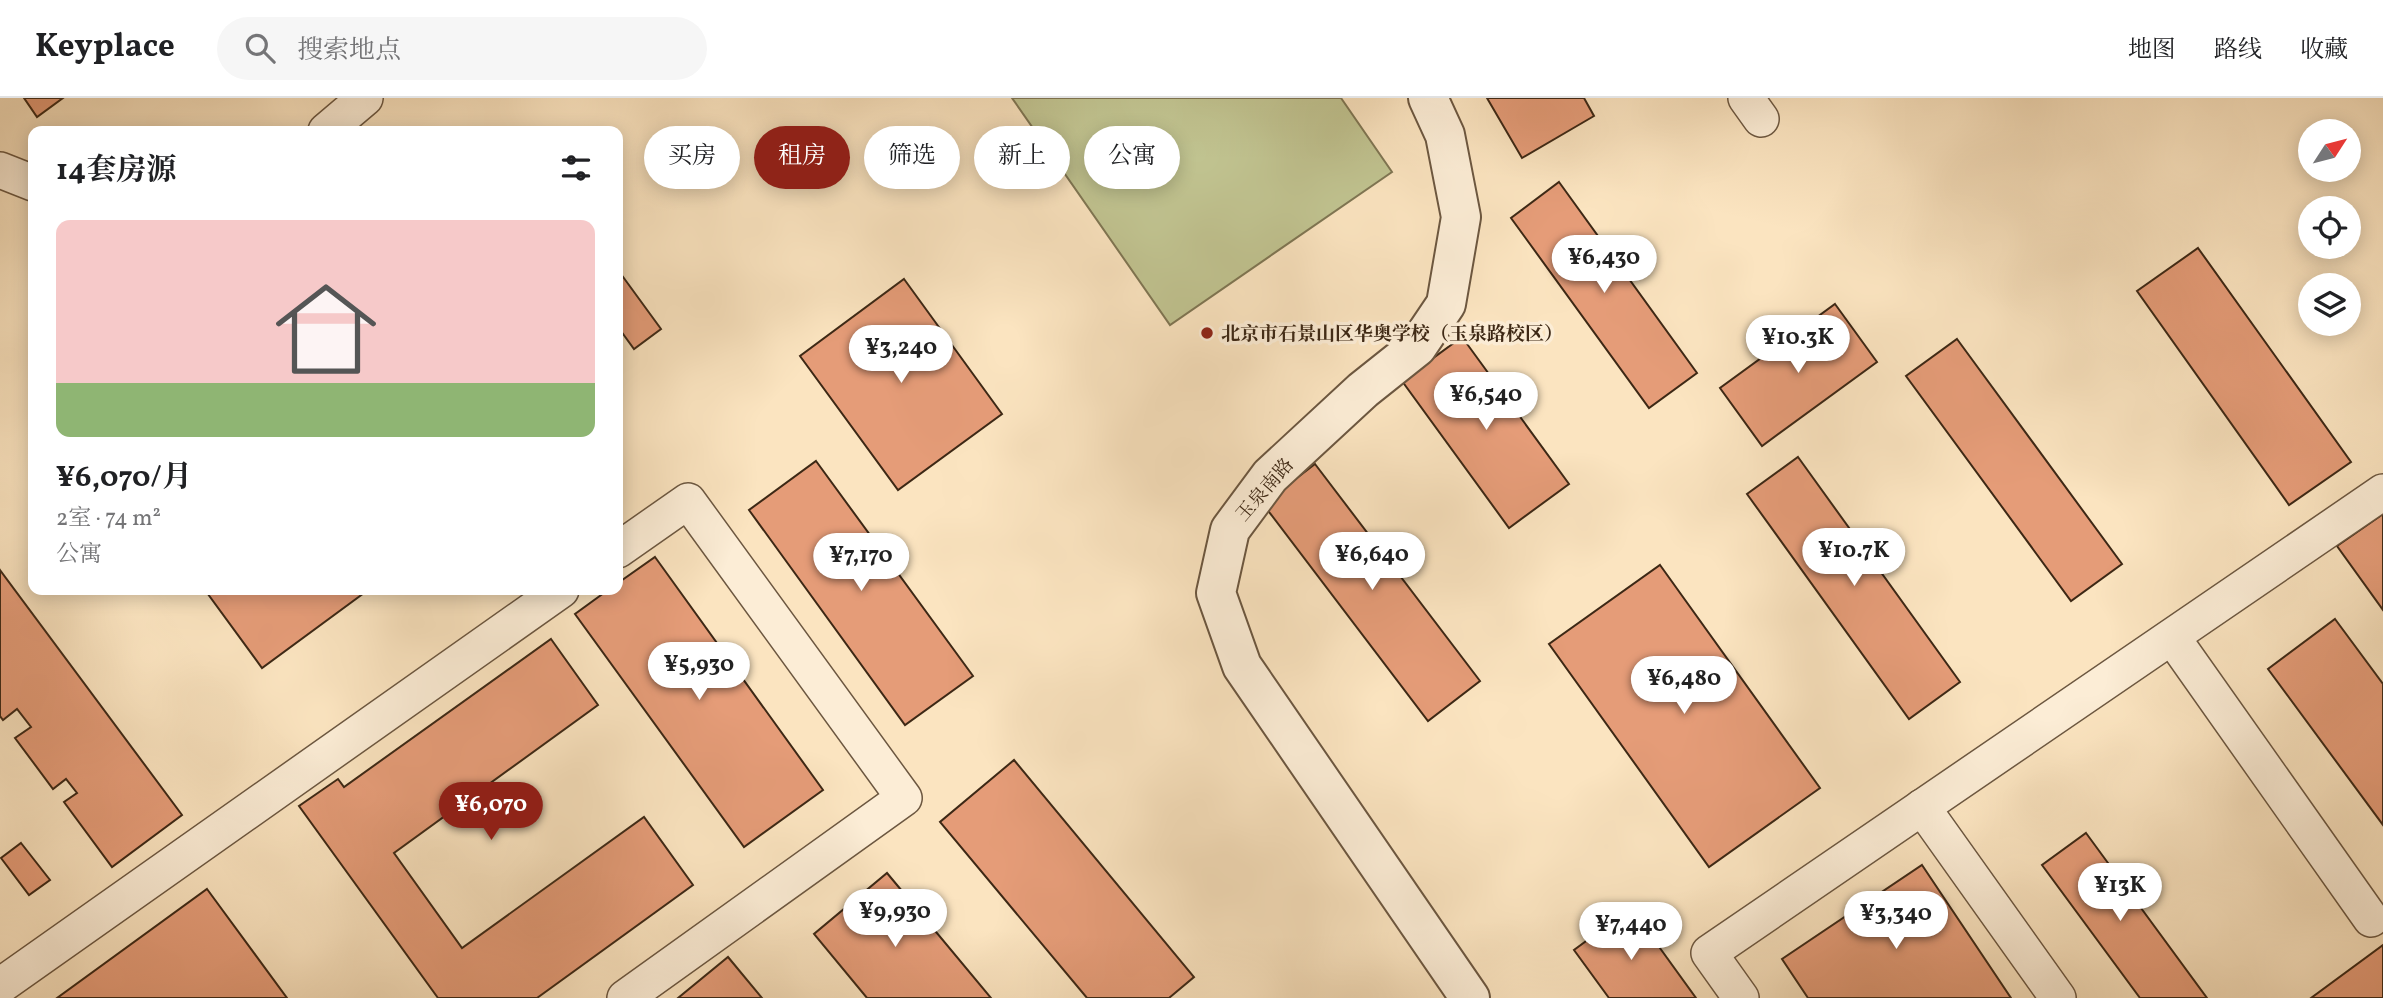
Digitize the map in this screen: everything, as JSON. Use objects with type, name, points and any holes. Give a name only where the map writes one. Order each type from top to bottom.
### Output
[{"type":"street","points":[[332,126],[365,98]]},
{"type":"street","name":"玉泉南路","points":[[1428,98],[1445,135],[1461,216],[1446,304],[1417,347],[1363,390],[1270,477],[1230,530],[1216,593],[1242,666],[1470,998]]},
{"type":"street","points":[[0,170],[28,181]]},
{"type":"street","points":[[1741,998],[1709,953],[2383,492]]},
{"type":"street","points":[[623,546],[688,501],[904,799],[625,998]]},
{"type":"street","points":[[1,984],[554,595]]},
{"type":"street","points":[[2172,637],[2371,919]]},
{"type":"street","points":[[1922,807],[2058,998]]},
{"type":"green space","points":[[1012,98],[1341,98],[1392,172],[1170,325],[1070,181],[1070,126],[1031,126]]},
{"type":"building","points":[[24,98],[63,98],[37,117]]},
{"type":"building","points":[[1487,98],[1584,98],[1594,116],[1522,158]]},
{"type":"building","points":[[1559,182],[1697,373],[1649,408],[1511,218]]},
{"type":"building","points":[[2198,248],[2351,462],[2289,505],[2137,291]]},
{"type":"building","points":[[623,277],[661,329],[634,349],[623,334]]},
{"type":"building","points":[[904,279],[1002,414],[898,490],[800,356]]},
{"type":"building","points":[[1835,304],[1877,362],[1762,446],[1720,388]]},
{"type":"building","points":[[1462,337],[1569,484],[1509,528],[1402,381]]},
{"type":"building","points":[[1957,339],[2122,564],[2071,601],[1906,376]]},
{"type":"building","points":[[1798,457],[1960,682],[1909,719],[1747,494]]},
{"type":"building","points":[[816,461],[973,676],[905,725],[749,510]]},
{"type":"building","points":[[1315,464],[1480,681],[1428,721],[1263,504]]},
{"type":"building","points":[[2383,514],[2383,610],[2337,546]]},
{"type":"building","points":[[655,557],[823,790],[744,847],[575,614],[601,595],[623,595],[623,579]]},
{"type":"building","points":[[1660,565],[1820,788],[1709,867],[1549,644]]},
{"type":"building","points":[[0,570],[182,815],[112,867],[64,802],[77,793],[66,779],[53,789],[15,738],[31,727],[17,709],[3,720],[0,716]]},
{"type":"building","points":[[209,595],[361,595],[262,668]]},
{"type":"building","points":[[2335,619],[2383,684],[2383,825],[2268,669]]},
{"type":"building","points":[[551,639],[598,705],[394,853],[462,948],[644,817],[693,885],[537,998],[438,998],[299,806],[338,779],[344,787]]},
{"type":"building","points":[[1014,760],[1194,977],[1169,998],[1087,998],[940,822]]},
{"type":"building","points":[[2086,833],[2207,998],[2140,998],[2042,865]]},
{"type":"building","points":[[21,843],[50,880],[29,895],[1,858]]},
{"type":"building","points":[[1922,865],[2011,998],[1808,998],[1782,959]]},
{"type":"building","points":[[887,873],[991,998],[867,998],[814,934]]},
{"type":"building","points":[[207,889],[287,998],[57,998]]},
{"type":"building","points":[[1631,908],[1696,998],[1609,998],[1574,950]]},
{"type":"building","points":[[2383,945],[2383,998],[2311,998]]},
{"type":"building","points":[[728,957],[762,998],[678,998]]},
{"type":"place","name":"北京市石景山区华奥学校（玉泉路校区）","points":[[1207,333]]}]
